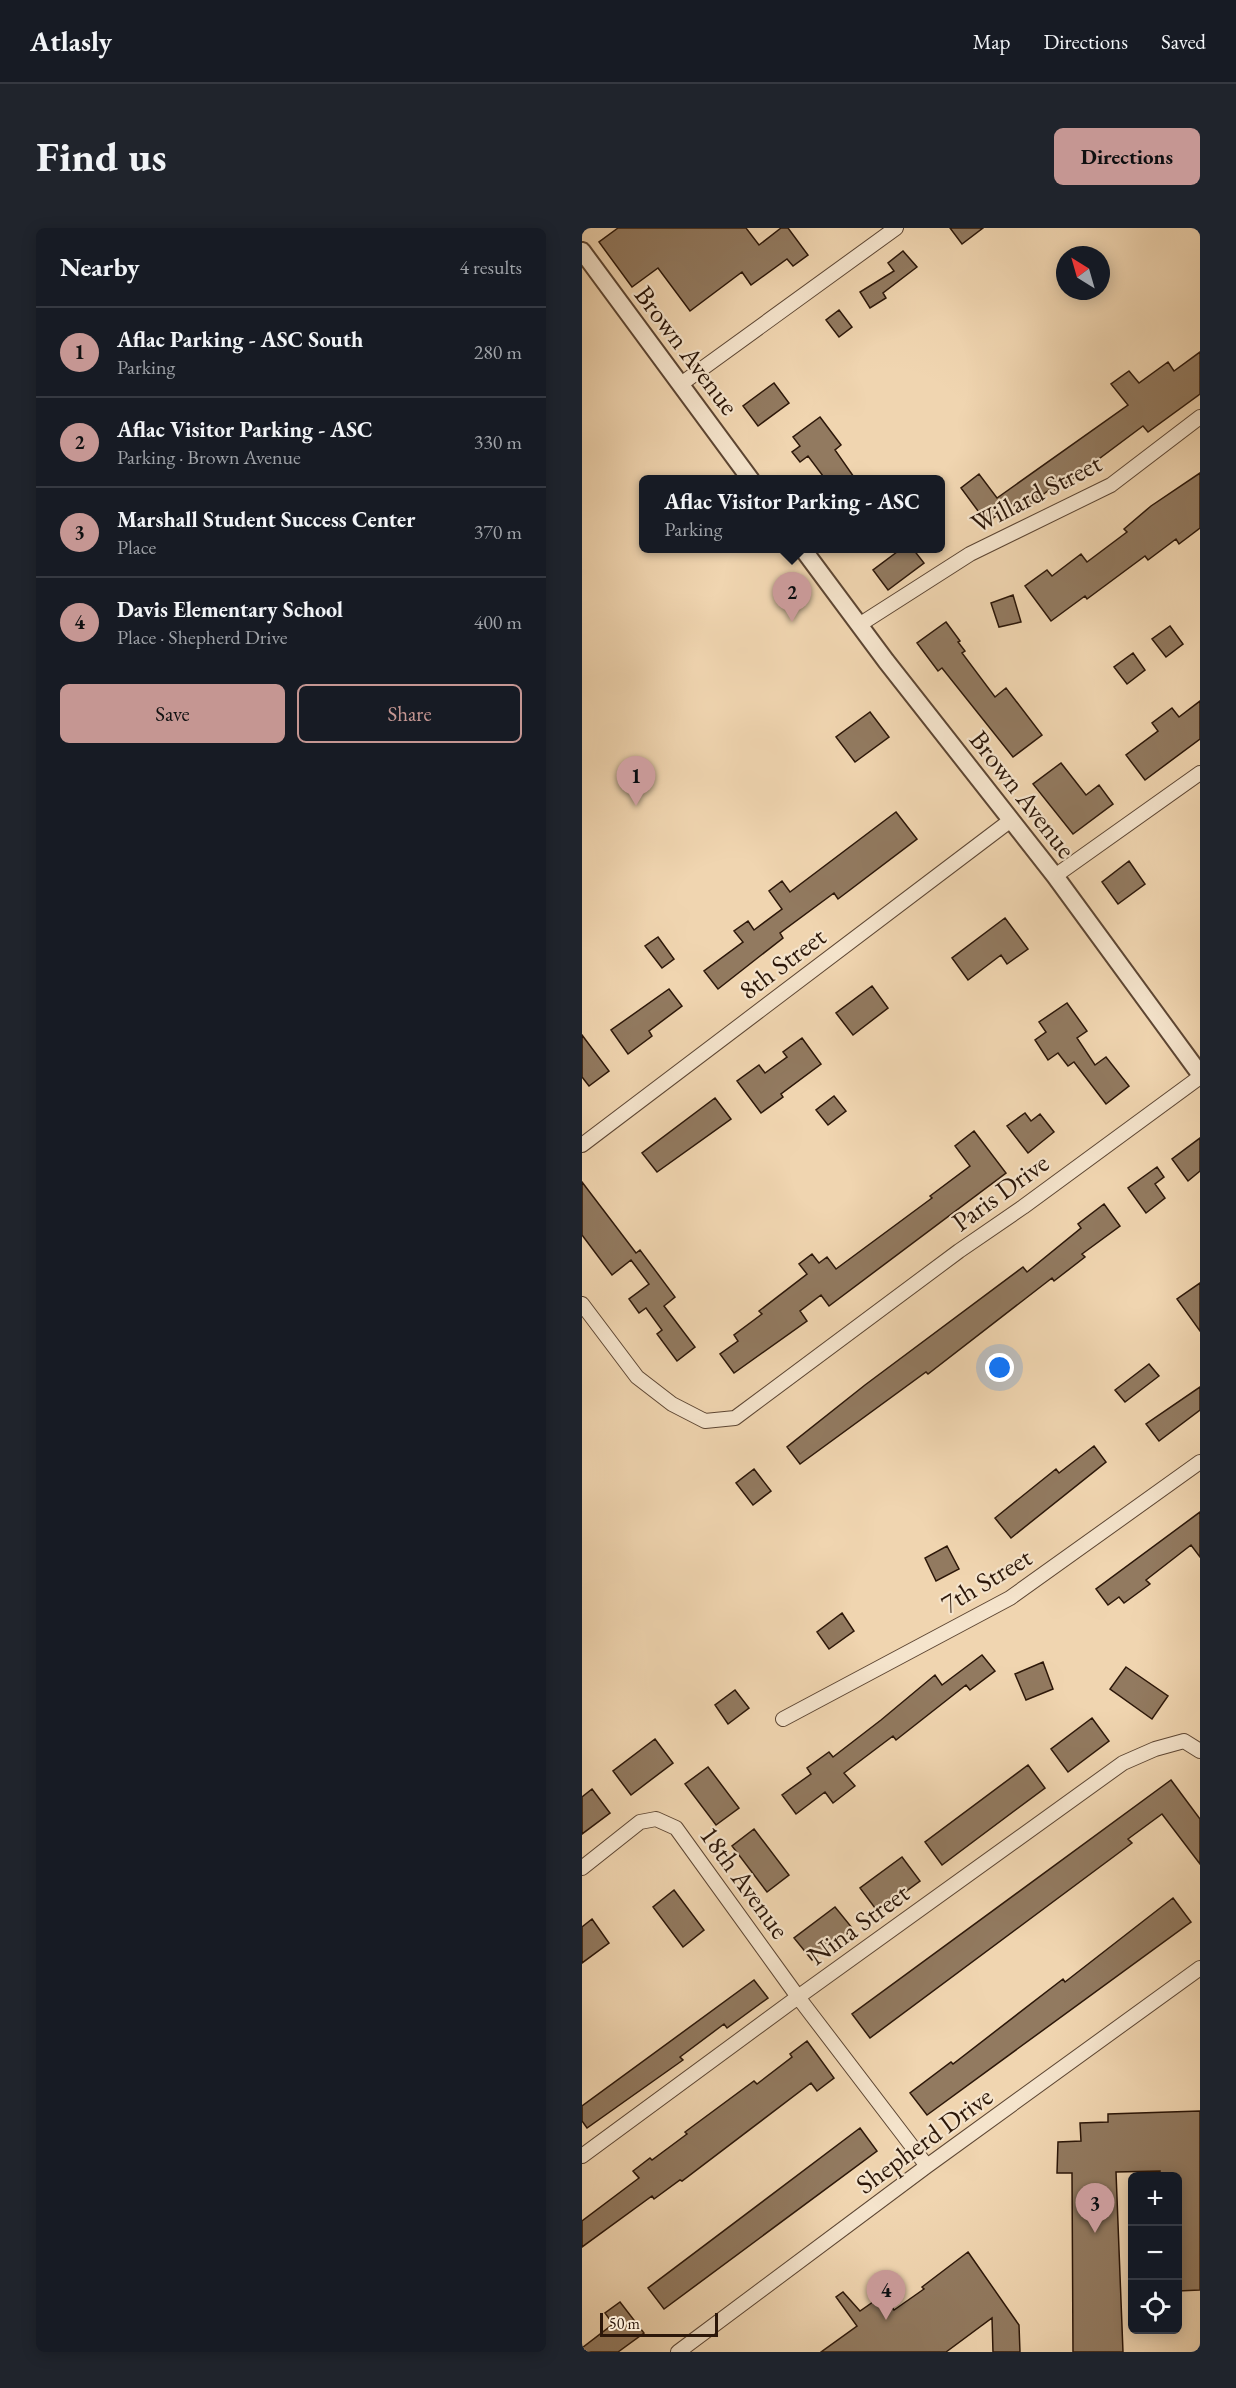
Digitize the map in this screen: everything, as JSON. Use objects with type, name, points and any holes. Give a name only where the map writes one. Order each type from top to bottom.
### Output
[{"type":"street","points":[[681,384],[896,228]]},
{"type":"street","name":"Brown Avenue","points":[[582,251],[747,475]]},
{"type":"street","name":"Willard Street","points":[[859,625],[970,554],[1112,484],[1200,417]]},
{"type":"street","name":"Brown Avenue","points":[[805,553],[1055,876],[1200,1075]]},
{"type":"street","points":[[1055,876],[1200,773]]},
{"type":"street","name":"8th Street","points":[[582,1145],[1011,820]]},
{"type":"street","name":"Paris Drive","points":[[582,1304],[637,1377],[672,1404],[705,1421],[735,1418],[1200,1075]]},
{"type":"street","name":"7th Street","points":[[783,1719],[1010,1598],[1200,1462]]},
{"type":"street","name":"Nina Street","points":[[582,2156],[1123,1763],[1155,1749],[1184,1741],[1200,1751]]},
{"type":"street","name":"18th Avenue","points":[[583,1867],[640,1822],[656,1819],[676,1828],[798,1997],[927,2166]]},
{"type":"street","name":"Shepherd Drive","points":[[678,2352],[927,2166],[1200,1968]]},
{"type":"building","points":[[618,228],[746,228],[759,245],[781,228],[788,228],[808,255],[793,266],[787,259],[751,285],[742,272],[690,311],[658,268],[632,287],[599,242]]},
{"type":"building","points":[[950,228],[983,228],[962,244]]},
{"type":"building","points":[[903,251],[917,267],[883,293],[886,298],[870,308],[860,292],[894,271],[888,263]]},
{"type":"building","points":[[839,310],[852,327],[839,337],[826,320]]},
{"type":"building","points":[[1200,352],[1200,394],[1148,432],[1143,426],[1056,491],[1053,487],[1024,509],[1017,500],[987,523],[961,488],[979,474],[997,498],[1128,405],[1111,384],[1129,371],[1139,383],[1168,362],[1174,371]]},
{"type":"building","points":[[774,383],[789,403],[758,426],[743,406]]},
{"type":"building","points":[[820,417],[841,445],[835,450],[852,475],[822,475],[808,456],[800,462],[792,452],[800,446],[793,437]]},
{"type":"building","points":[[1200,473],[1200,528],[1179,544],[1176,539],[1148,560],[1145,556],[1087,599],[1085,596],[1051,621],[1025,586],[1047,570],[1052,576],[1081,554],[1087,562],[1127,532],[1124,529],[1151,506]]},
{"type":"building","points":[[896,553],[916,553],[924,563],[888,590],[873,570]]},
{"type":"building","points":[[1013,595],[1021,622],[999,627],[991,603]]},
{"type":"building","points":[[946,622],[960,641],[958,642],[965,651],[962,653],[995,697],[1006,688],[1042,735],[1013,757],[942,668],[938,671],[917,643]]},
{"type":"building","points":[[1170,626],[1183,644],[1166,657],[1152,639]]},
{"type":"building","points":[[1133,653],[1145,670],[1127,684],[1114,667]]},
{"type":"building","points":[[1200,701],[1200,739],[1145,780],[1126,755],[1158,731],[1152,723],[1172,708],[1179,717]]},
{"type":"building","points":[[870,712],[889,737],[855,762],[836,737]]},
{"type":"building","points":[[1061,763],[1086,795],[1099,785],[1113,804],[1073,834],[1033,784]]},
{"type":"building","points":[[896,812],[917,839],[838,899],[834,893],[780,933],[783,938],[718,989],[704,971],[743,942],[734,931],[748,921],[754,930],[782,909],[769,891],[782,881],[790,892]]},
{"type":"building","points":[[1129,861],[1145,884],[1118,904],[1102,882]]},
{"type":"building","points":[[1005,918],[1028,949],[1007,964],[1001,955],[968,980],[952,958]]},
{"type":"building","points":[[658,937],[674,959],[662,968],[645,946]]},
{"type":"building","points":[[872,986],[888,1008],[853,1035],[836,1013]]},
{"type":"building","points":[[669,989],[682,1006],[649,1031],[652,1036],[628,1054],[611,1030]]},
{"type":"building","points":[[1067,1003],[1087,1031],[1077,1038],[1095,1065],[1106,1057],[1129,1086],[1106,1104],[1074,1062],[1068,1066],[1058,1053],[1048,1060],[1035,1040],[1046,1032],[1039,1022]]},
{"type":"building","points":[[582,1035],[609,1071],[589,1086],[582,1077]]},
{"type":"building","points":[[802,1038],[821,1064],[781,1094],[783,1097],[761,1113],[737,1081],[759,1065],[765,1073],[787,1057],[783,1052]]},
{"type":"building","points":[[834,1096],[846,1111],[828,1125],[816,1110]]},
{"type":"building","points":[[715,1098],[731,1119],[657,1172],[642,1153]]},
{"type":"building","points":[[1025,1113],[1031,1121],[1040,1114],[1054,1132],[1028,1153],[1007,1126]]},
{"type":"building","points":[[974,1131],[1006,1173],[829,1306],[821,1295],[800,1311],[807,1321],[734,1373],[720,1354],[738,1341],[734,1335],[762,1314],[759,1311],[807,1274],[799,1264],[812,1254],[819,1263],[827,1257],[836,1269],[932,1198],[930,1196],[970,1166],[955,1146]]},
{"type":"building","points":[[1200,1138],[1200,1171],[1188,1181],[1172,1159]]},
{"type":"building","points":[[1157,1167],[1164,1177],[1155,1184],[1165,1198],[1146,1213],[1128,1188]]},
{"type":"building","points":[[582,1182],[636,1253],[640,1250],[675,1297],[664,1306],[695,1347],[677,1361],[657,1334],[662,1330],[646,1308],[639,1313],[629,1299],[649,1284],[631,1260],[612,1275],[582,1235]]},
{"type":"building","points":[[1104,1204],[1120,1226],[1082,1254],[1085,1257],[1054,1281],[1052,1278],[928,1374],[926,1372],[800,1464],[787,1447],[865,1385],[1023,1267],[1027,1272],[1081,1228],[1078,1224]]},
{"type":"building","points":[[1200,1283],[1200,1331],[1177,1299]]},
{"type":"building","points":[[1149,1364],[1159,1376],[1125,1402],[1115,1390]]},
{"type":"building","points":[[1200,1387],[1200,1410],[1159,1441],[1146,1424]]},
{"type":"building","points":[[1094,1446],[1106,1462],[1011,1538],[995,1518],[1056,1469],[1059,1473]]},
{"type":"building","points":[[754,1469],[771,1491],[753,1505],[736,1483]]},
{"type":"building","points":[[1200,1512],[1200,1557],[1191,1545],[1146,1580],[1150,1584],[1124,1603],[1119,1597],[1108,1605],[1096,1589]]},
{"type":"building","points":[[947,1546],[959,1569],[936,1581],[925,1558]]},
{"type":"building","points":[[842,1613],[854,1631],[829,1649],[817,1632]]},
{"type":"building","points":[[982,1655],[995,1671],[970,1690],[966,1685],[896,1740],[893,1736],[844,1773],[855,1786],[833,1803],[825,1792],[796,1814],[782,1795],[811,1774],[807,1768],[829,1752],[833,1757],[935,1675],[942,1685]]},
{"type":"building","points":[[1043,1662],[1053,1689],[1026,1700],[1015,1674]]},
{"type":"building","points":[[1126,1667],[1168,1696],[1152,1719],[1110,1689]]},
{"type":"building","points":[[735,1690],[749,1708],[728,1724],[715,1705]]},
{"type":"building","points":[[1092,1718],[1109,1741],[1068,1772],[1051,1749]]},
{"type":"building","points":[[655,1739],[673,1763],[631,1795],[613,1771]]},
{"type":"building","points":[[1028,1765],[1045,1788],[942,1865],[925,1842]]},
{"type":"building","points":[[708,1767],[739,1808],[716,1825],[685,1784]]},
{"type":"building","points":[[1171,1780],[1200,1819],[1200,1864],[1162,1814],[1128,1839],[1132,1843],[870,2038],[852,2014]]},
{"type":"building","points":[[592,1789],[610,1813],[582,1834],[582,1797]]},
{"type":"building","points":[[754,1829],[789,1875],[767,1892],[732,1846]]},
{"type":"building","points":[[902,1857],[920,1881],[878,1912],[860,1888]]},
{"type":"building","points":[[674,1890],[704,1930],[683,1947],[653,1907]]},
{"type":"building","points":[[1173,1898],[1191,1922],[927,2115],[910,2093],[951,2062],[953,2064],[1063,1979],[1065,1982]]},
{"type":"building","points":[[835,1907],[853,1929],[812,1960],[794,1938]]},
{"type":"building","points":[[592,1919],[609,1943],[582,1963],[582,1927]]},
{"type":"building","points":[[754,1980],[768,1998],[727,2028],[724,2024],[680,2057],[683,2060],[587,2128],[582,2121],[582,2106]]},
{"type":"building","points":[[807,2041],[834,2078],[817,2091],[811,2083],[682,2181],[680,2180],[654,2199],[652,2196],[582,2247],[582,2221],[639,2178],[633,2171],[687,2134],[685,2132],[754,2081],[757,2084],[792,2057],[790,2054]]},
{"type":"building","points":[[1200,2111],[1200,2290],[1182,2291],[1182,2172],[1116,2172],[1123,2352],[1073,2352],[1072,2173],[1057,2173],[1058,2142],[1081,2141],[1080,2123],[1108,2122],[1108,2114]]},
{"type":"building","points":[[860,2128],[877,2151],[664,2309],[648,2288]]},
{"type":"building","points":[[968,2252],[1019,2325],[1020,2352],[993,2352],[992,2318],[946,2352],[821,2352],[857,2326],[836,2297],[843,2292],[860,2311],[883,2295],[894,2310],[924,2289],[922,2287]]},
{"type":"building","points":[[620,2302],[644,2333],[618,2352],[582,2352],[582,2348],[613,2324],[605,2313]]},
{"type":"place","name":"Aflac Visitor Parking - ASC","points":[[792,622]]},
{"type":"place","name":"Aflac Parking - ASC South","points":[[636,806]]},
{"type":"place","name":"Marshall Student Success Center","points":[[1095,2233]]},
{"type":"place","name":"Davis Elementary School","points":[[886,2320]]}]
